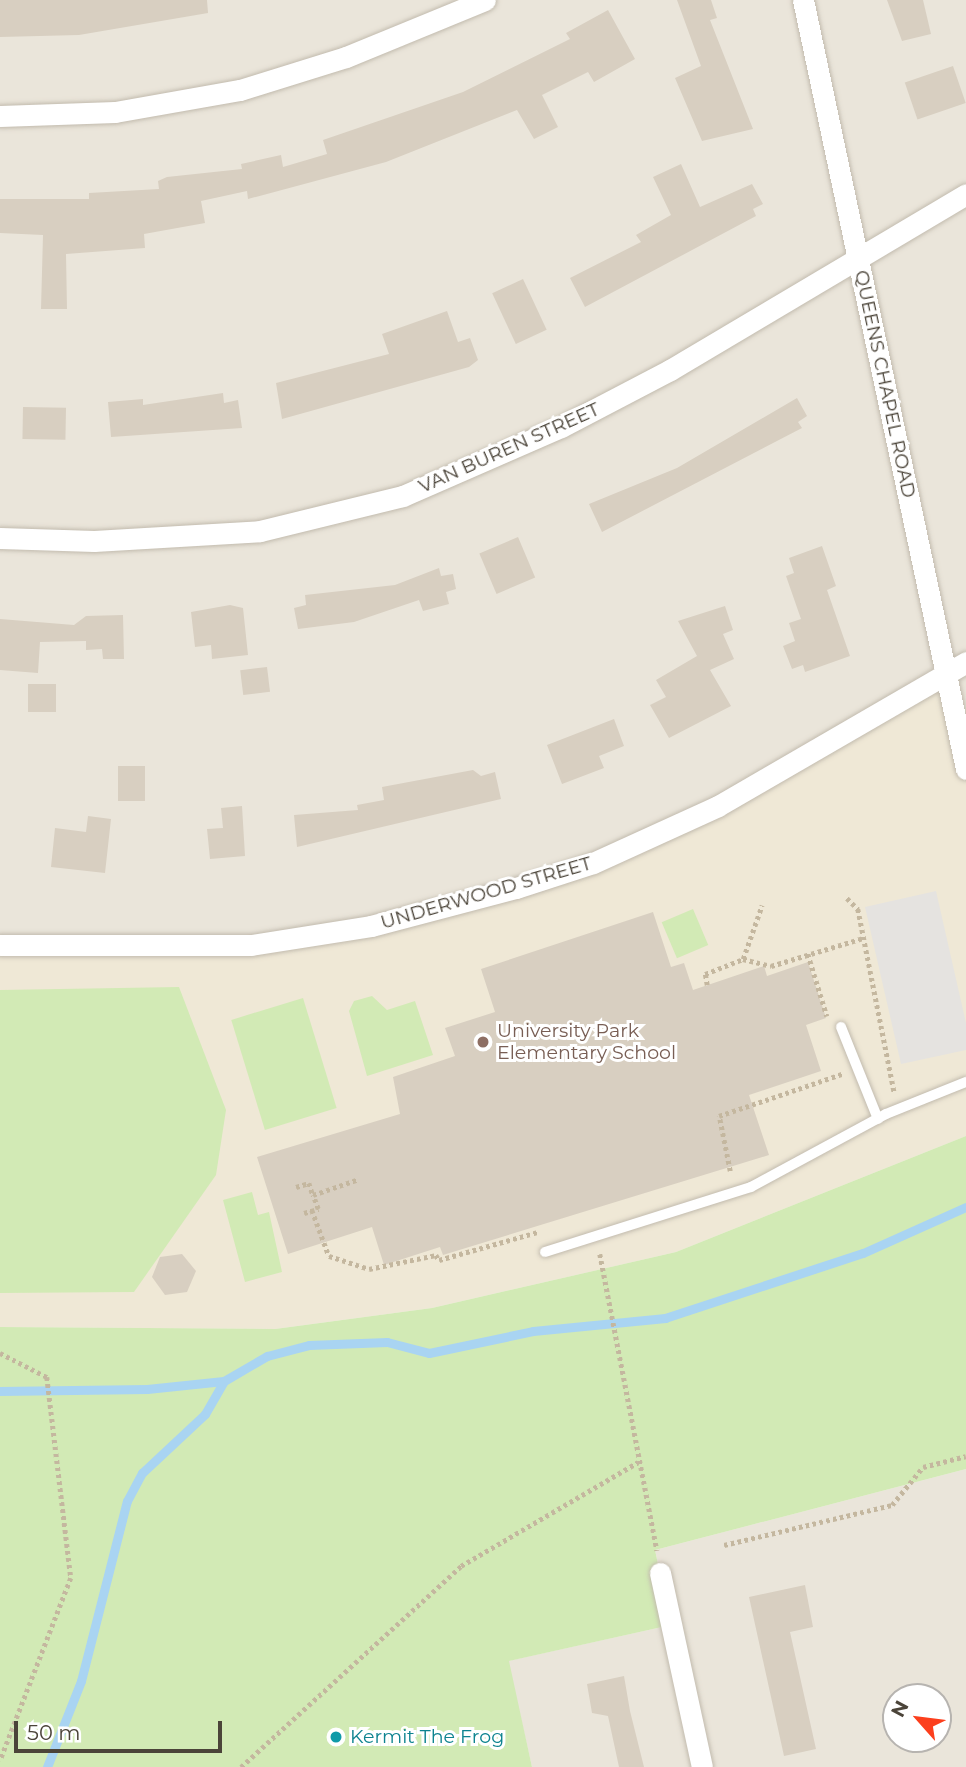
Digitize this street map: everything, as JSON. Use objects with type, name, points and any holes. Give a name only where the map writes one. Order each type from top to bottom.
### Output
[{"type":"street","points":[[0,116],[115,113],[240,90],[346,57],[485,0]]},
{"type":"street","name":"QUEENS CHAPEL ROAD","points":[[803,0],[966,769]]},
{"type":"street","name":"VAN BUREN STREET","points":[[0,538],[94,541],[260,531],[364,509],[561,427],[966,194]]},
{"type":"street","name":"UNDERWOOD STREET","points":[[0,945],[251,945],[371,926],[516,888],[593,863],[718,806],[966,662]]},
{"type":"street","points":[[660,1573],[702,1767]]},
{"type":"lane","points":[[841,1027],[878,1119]]},
{"type":"lane","points":[[545,1252],[751,1187],[897,1109],[966,1082]]},
{"type":"path","points":[[847,898],[858,909],[897,1109]]},
{"type":"path","points":[[743,959],[762,905]]},
{"type":"path","points":[[707,985],[705,974],[743,959],[771,966],[863,938]]},
{"type":"path","points":[[721,1174],[734,1170],[719,1116],[856,1069]]},
{"type":"path","points":[[315,1198],[356,1180]]},
{"type":"path","points":[[296,1187],[312,1185],[318,1209],[304,1213]]},
{"type":"path","points":[[312,1210],[329,1256],[369,1269],[436,1255],[439,1260],[545,1230]]},
{"type":"path","points":[[597,1237],[660,1573]]},
{"type":"path","points":[[0,1353],[47,1377],[71,1578],[0,1761]]},
{"type":"path","points":[[724,1545],[892,1505],[923,1467],[966,1456]]},
{"type":"path","points":[[241,1767],[461,1566],[638,1462]]},
{"type":"shaded area","points":[[0,0],[966,0],[966,769],[309,937],[0,945]]},
{"type":"shaded area","name":"University Park Elementary School","points":[[947,683],[966,769],[966,1136],[676,1252],[432,1308],[275,1329],[0,1327],[0,943],[312,938],[593,863]]},
{"type":"shaded area","points":[[936,891],[966,1023],[966,1050],[901,1064],[865,907]]},
{"type":"shaded area","points":[[966,1469],[966,1767],[532,1767],[508,1661],[671,1625],[655,1550]]},
{"type":"green space","points":[[693,909],[708,945],[677,958],[662,922]]},
{"type":"green space","points":[[179,987],[226,1110],[216,1175],[134,1292],[0,1293],[0,990]]},
{"type":"green space","points":[[372,996],[387,1010],[415,1001],[433,1055],[367,1076],[349,1011],[354,1001]]},
{"type":"green space","points":[[303,998],[337,1108],[265,1130],[231,1020]]},
{"type":"green space","points":[[966,1136],[966,1469],[655,1550],[671,1625],[509,1661],[532,1767],[0,1767],[0,1327],[275,1329],[432,1308],[676,1252]]},
{"type":"green space","points":[[252,1192],[258,1215],[269,1212],[282,1272],[245,1282],[223,1200]]},
{"type":"building","points":[[0,0],[207,0],[208,13],[79,35],[0,37]]},
{"type":"building","points":[[677,0],[711,0],[717,18],[710,20],[753,129],[702,141],[675,78],[701,66]]},
{"type":"building","points":[[887,0],[923,0],[931,34],[902,41]]},
{"type":"building","points":[[608,10],[635,59],[594,82],[588,72],[542,95],[558,127],[534,139],[517,110],[386,162],[248,199],[247,191],[201,201],[205,223],[144,234],[145,248],[66,254],[67,309],[41,309],[43,235],[0,233],[0,199],[89,199],[89,193],[159,189],[158,181],[167,177],[242,169],[241,164],[281,155],[283,167],[327,154],[323,140],[463,92],[570,39],[566,33]]},
{"type":"building","points":[[953,66],[966,103],[917,119],[905,83]]},
{"type":"building","points":[[681,164],[700,207],[752,184],[763,204],[753,209],[756,216],[585,307],[570,278],[641,242],[636,235],[671,215],[653,177]]},
{"type":"building","points":[[523,279],[547,330],[516,344],[492,293]]},
{"type":"building","points":[[447,311],[458,342],[470,338],[478,360],[469,367],[282,419],[276,383],[389,354],[382,334]]},
{"type":"building","points":[[223,393],[224,403],[238,400],[242,428],[111,437],[108,402],[143,399],[143,405]]},
{"type":"building","points":[[797,398],[807,416],[798,422],[802,428],[602,532],[589,504],[677,468]]},
{"type":"building","points":[[23,407],[66,408],[65,440],[22,439]]},
{"type":"building","points":[[518,537],[535,578],[497,594],[479,553]]},
{"type":"building","points":[[822,546],[836,586],[827,590],[850,656],[805,672],[803,665],[792,669],[783,646],[795,641],[789,623],[801,619],[786,576],[794,573],[789,558]]},
{"type":"building","points":[[439,568],[441,576],[453,574],[456,589],[446,592],[449,604],[423,611],[419,600],[354,622],[298,629],[294,608],[306,605],[305,595],[395,585]]},
{"type":"building","points":[[230,605],[243,608],[248,655],[212,659],[211,645],[195,647],[191,612]]},
{"type":"building","points":[[725,606],[733,630],[723,634],[734,659],[710,670],[731,706],[669,738],[650,705],[666,697],[656,680],[697,656],[678,621]]},
{"type":"building","points":[[123,615],[124,659],[103,659],[102,649],[86,650],[86,641],[40,642],[38,673],[0,670],[0,619],[74,625],[86,616]]},
{"type":"building","points":[[267,667],[270,692],[243,695],[240,670]]},
{"type":"building","points":[[28,684],[56,684],[56,712],[28,712]]},
{"type":"building","points":[[614,719],[624,746],[599,756],[604,768],[562,784],[547,745]]},
{"type":"building","points":[[118,766],[145,766],[145,801],[118,801]]},
{"type":"building","points":[[473,770],[481,776],[495,772],[501,799],[297,847],[294,815],[358,810],[357,805],[384,800],[382,787]]},
{"type":"building","points":[[242,806],[245,856],[210,859],[207,829],[223,828],[221,808]]},
{"type":"building","points":[[88,816],[111,819],[105,873],[51,867],[55,828],[86,832]]},
{"type":"building","name":"University Park Elementary School","points":[[653,912],[671,967],[684,963],[693,990],[764,966],[767,976],[808,962],[826,1018],[806,1025],[821,1071],[749,1095],[769,1155],[443,1255],[440,1247],[384,1265],[372,1227],[288,1254],[257,1157],[400,1114],[393,1077],[455,1056],[445,1028],[495,1012],[481,969]]},
{"type":"building","points":[[182,1254],[196,1271],[187,1292],[165,1295],[152,1277],[160,1257]]},
{"type":"building","points":[[805,1585],[813,1627],[790,1632],[816,1749],[784,1756],[749,1597]]},
{"type":"building","points":[[624,1676],[644,1767],[619,1767],[608,1716],[592,1713],[587,1684]]},
{"type":"waterway","points":[[47,1767],[81,1681],[127,1501],[142,1473],[205,1414],[224,1381],[267,1356],[309,1345],[387,1342],[429,1353],[533,1331],[665,1318],[863,1253],[966,1207]]},
{"type":"waterway","points":[[0,1391],[147,1389],[224,1381]]},
{"type":"place","name":"University Park Elementary School","points":[[483,1042]]},
{"type":"place","name":"Kermit The Frog","points":[[336,1737]]}]
